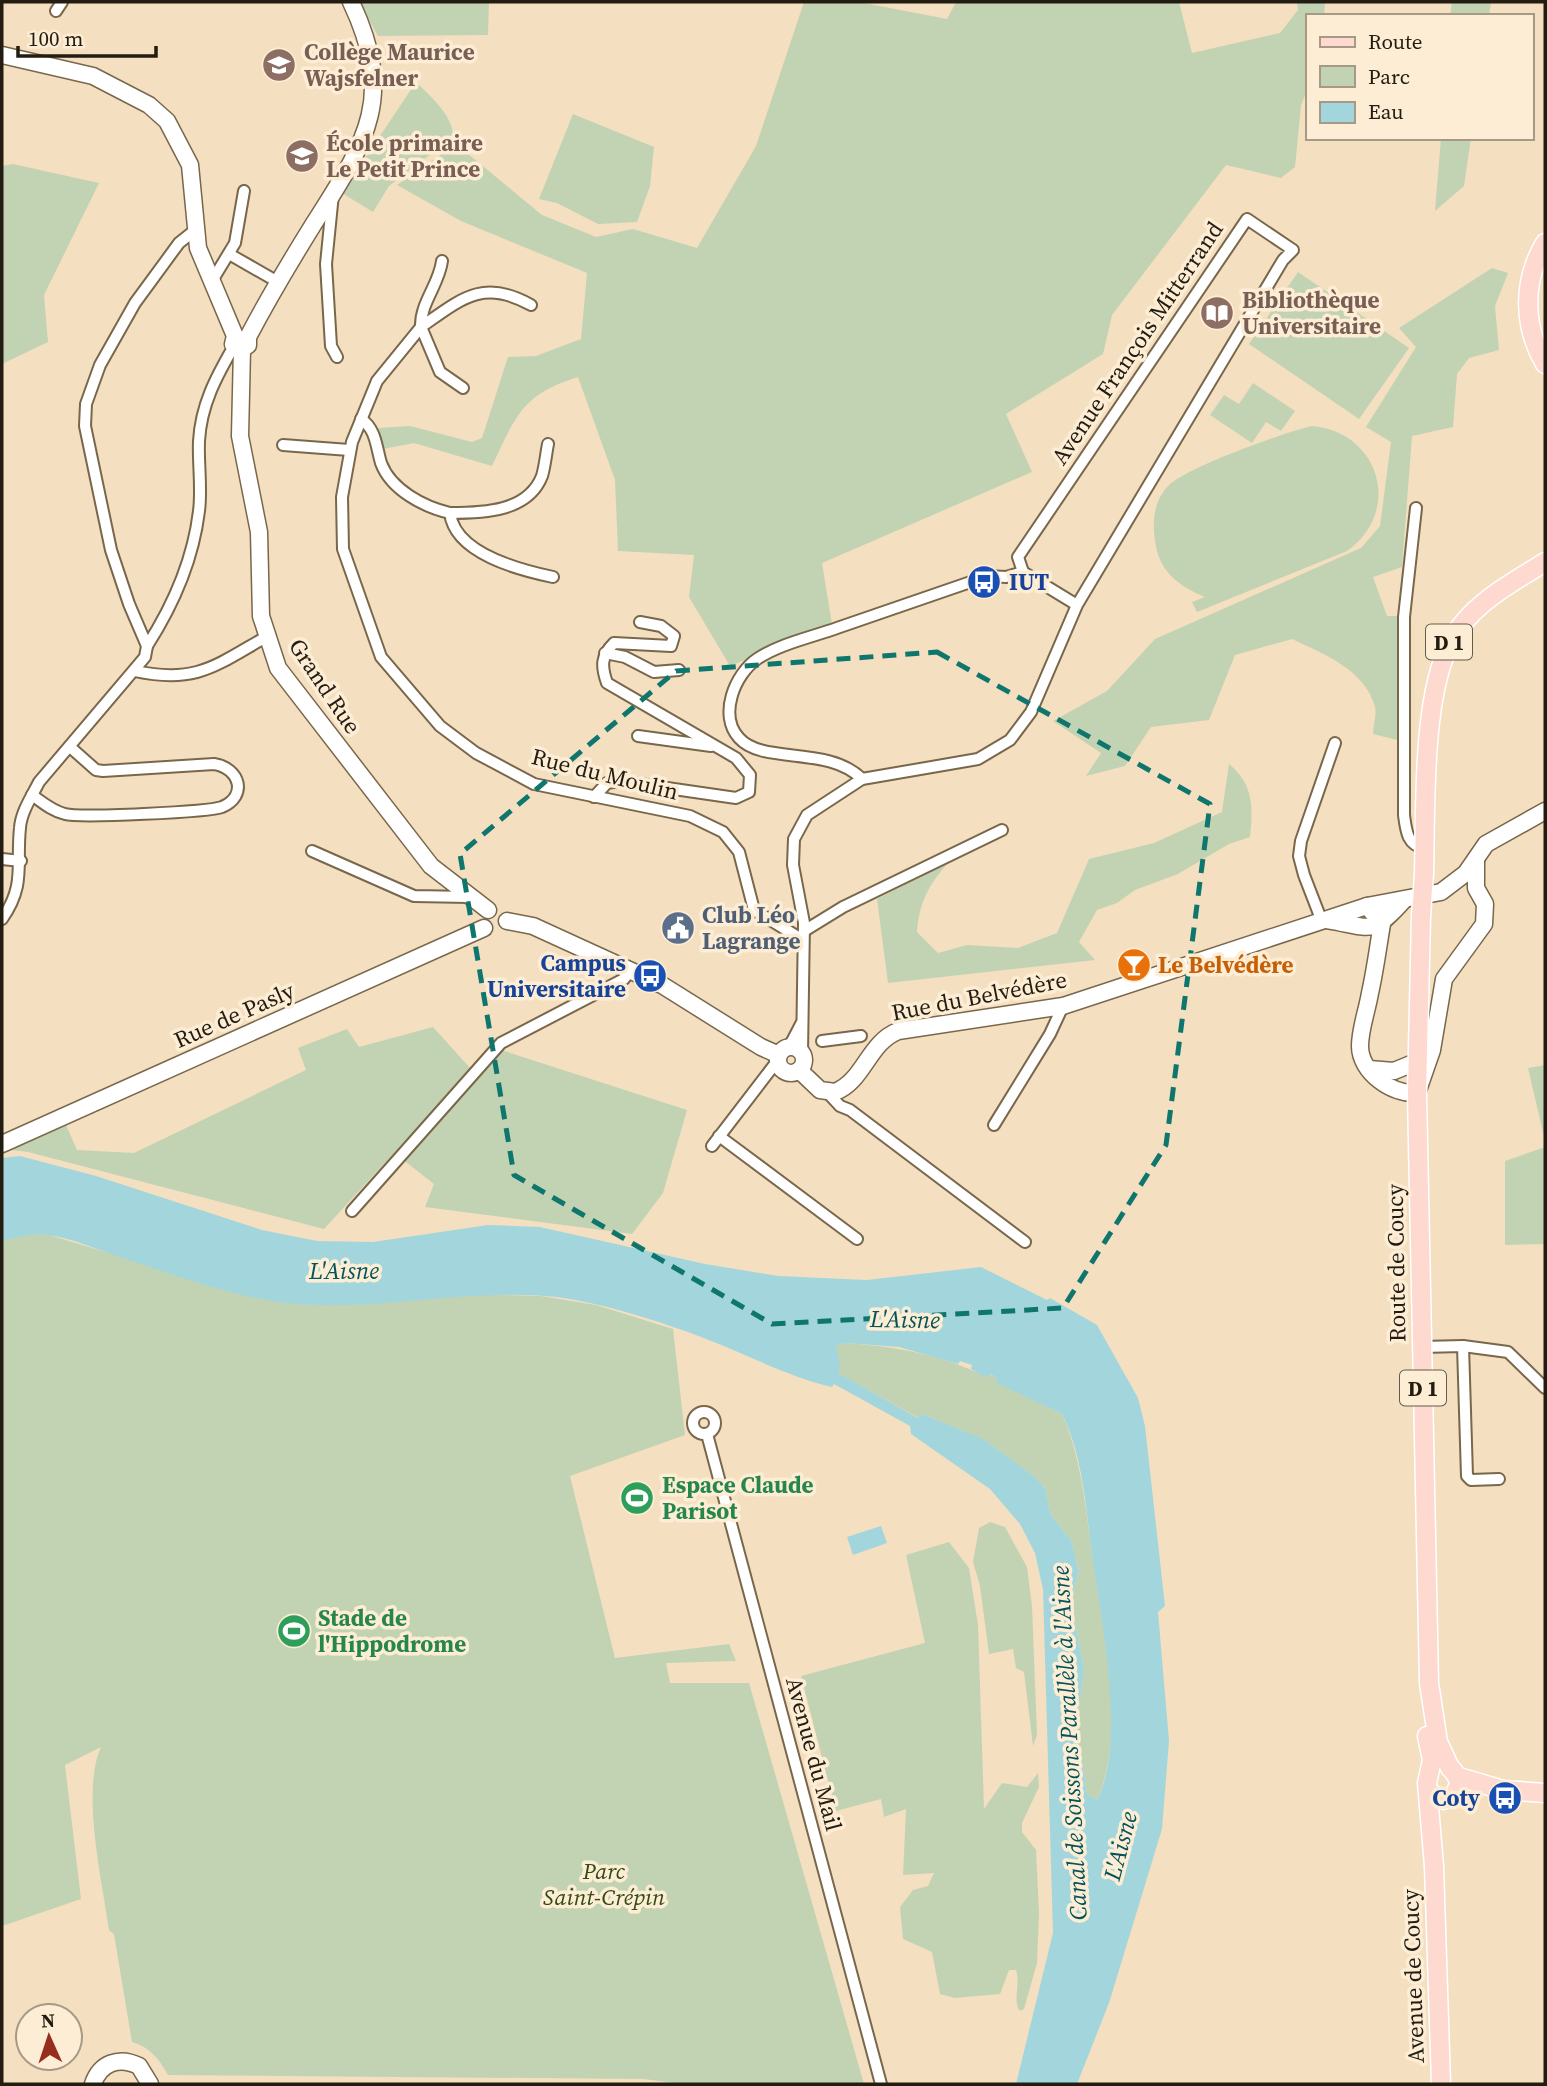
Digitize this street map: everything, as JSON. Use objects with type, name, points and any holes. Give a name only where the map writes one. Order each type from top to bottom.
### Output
[{"type":"main road","points":[[240,342],[333,193],[366,133],[373,98],[372,54],[351,2]]},
{"type":"main road","points":[[2,55],[93,76],[149,105],[167,121],[190,165],[194,231],[212,281],[240,342]]},
{"type":"main road","points":[[1545,243],[1533,268],[1528,292],[1529,317],[1545,364]]},
{"type":"main road","name":"Grand Rue","points":[[240,342],[240,436],[259,532],[261,616],[278,668],[431,866],[488,910]]},
{"type":"main road","name":"D 1","points":[[1417,1093],[1421,916],[1432,694],[1448,645],[1461,625],[1485,601],[1545,562]]},
{"type":"main road","points":[[1476,888],[1457,882],[1486,844],[1545,811]]},
{"type":"main road","points":[[1403,901],[1382,924],[1360,1048],[1369,1069],[1388,1086],[1400,1092],[1417,1093],[1433,1050],[1444,979],[1484,924],[1485,904],[1476,888],[1476,859]]},
{"type":"main road","name":"Rue du Belvédère","points":[[845,1087],[877,1043],[898,1031],[1063,1006],[1321,919],[1367,905],[1424,897],[1457,882]]},
{"type":"main road","points":[[1367,905],[1382,924]]},
{"type":"main road","points":[[1367,905],[1362,929],[1376,962]]},
{"type":"main road","points":[[488,910],[500,910],[506,921],[503,929],[496,933],[484,928],[482,916],[488,910]]},
{"type":"main road","points":[[1321,919],[1362,929],[1382,924]]},
{"type":"main road","points":[[506,921],[533,926],[662,985],[761,1047],[787,1054],[803,1063],[799,1070]]},
{"type":"main road","name":"Rue de Pasly","points":[[2,1144],[484,928]]},
{"type":"main road","points":[[787,1054],[785,1072],[799,1070]]},
{"type":"main road","points":[[1369,1069],[1394,1072],[1416,1062]]},
{"type":"main road","points":[[799,1070],[820,1090],[827,1092],[845,1087]]},
{"type":"main road","name":"Route de Coucy","points":[[1417,1093],[1429,1683],[1426,1725],[1432,1760],[1430,1773]]},
{"type":"main road","name":"Route de Coucy","points":[[1429,1683],[1438,1742],[1454,1784]]},
{"type":"main road","points":[[1430,1773],[1439,1767],[1454,1784],[1545,1793]]},
{"type":"main road","name":"Avenue de Coucy","points":[[1430,1773],[1427,1783],[1434,1866],[1441,2084]]},
{"type":"main road","points":[[1429,1792],[1438,1799],[1454,1784]]},
{"type":"main road","name":"Avenue de Coucy","points":[[1434,1866],[1438,1822],[1454,1784]]},
{"type":"main road","points":[[93,2084],[103,2067],[120,2061],[139,2066],[150,2084]]},
{"type":"street","points":[[212,281],[235,243],[244,191]]},
{"type":"street","points":[[333,193],[326,264],[331,346],[337,357]]},
{"type":"street","name":"Avenue François Mitterrand","points":[[787,1054],[801,1024],[803,935],[793,865],[794,839],[807,815],[862,779],[978,759],[1010,740],[1031,712],[1077,605],[1283,260],[1293,250],[1247,219],[1018,557],[1023,572]]},
{"type":"street","points":[[147,646],[129,604],[111,550],[85,426],[86,404],[100,365],[135,303],[179,243],[194,231]]},
{"type":"street","points":[[229,254],[278,282]]},
{"type":"street","points":[[442,261],[440,274],[420,313],[421,327],[440,372],[463,388]]},
{"type":"street","points":[[421,327],[447,306],[473,295],[501,292],[531,305]]},
{"type":"street","name":"Rue du Moulin","points":[[421,327],[377,381],[349,450],[342,497],[343,548],[381,657],[440,726],[476,753],[534,784],[690,816],[723,832],[739,852],[754,910],[803,935]]},
{"type":"street","points":[[2,919],[17,893],[21,861],[20,827],[32,795],[145,657],[147,646],[165,618],[189,563],[200,510],[200,440],[205,404],[215,379],[240,342]]},
{"type":"street","points":[[360,419],[370,426],[382,466],[401,490],[436,510],[450,513],[497,510],[525,498],[541,476],[548,444]]},
{"type":"street","points":[[283,445],[349,450]]},
{"type":"street","points":[[1416,508],[1404,617],[1404,815],[1410,840],[1414,846],[1424,849]]},
{"type":"street","points":[[450,513],[456,529],[484,554],[516,569],[552,577]]},
{"type":"street","points":[[862,779],[853,771],[831,761],[752,750],[737,736],[730,713],[738,675],[758,658],[810,637],[988,576],[1006,577],[1023,572],[1077,605]]},
{"type":"street","points":[[594,797],[607,783],[619,780],[743,797],[749,792],[750,775],[736,758],[607,683],[603,671],[605,653],[614,643],[671,646],[674,636],[661,626],[640,622]]},
{"type":"street","points":[[135,671],[159,676],[195,674],[266,637]]},
{"type":"street","points":[[605,653],[625,657],[654,672],[679,670]]},
{"type":"street","points":[[638,736],[718,748]]},
{"type":"street","points":[[1321,919],[1304,875],[1300,849],[1335,743]]},
{"type":"street","points":[[32,795],[66,815],[108,815],[218,809],[234,799],[237,791],[234,772],[228,766],[214,764],[103,771],[96,770],[70,747]]},
{"type":"street","points":[[803,935],[843,907],[1002,830]]},
{"type":"street","points":[[312,851],[414,896],[469,897]]},
{"type":"street","points":[[2,859],[21,861]]},
{"type":"street","points":[[352,1211],[500,1043],[624,979],[631,970]]},
{"type":"street","points":[[994,1125],[1050,1034],[1063,1006]]},
{"type":"street","points":[[822,1041],[861,1036]]},
{"type":"street","points":[[787,1054],[715,1141],[857,1239]]},
{"type":"street","points":[[845,1087],[850,1110]]},
{"type":"street","points":[[827,1092],[840,1106],[850,1110],[1025,1242]]},
{"type":"street","points":[[1422,1347],[1463,1346],[1508,1352],[1545,1388]]},
{"type":"street","points":[[1463,1346],[1467,1476],[1471,1480],[1499,1479]]},
{"type":"street","name":"Avenue du Mail","points":[[707,1434],[881,2084]]},
{"type":"highlighted area","points":[[937,652],[1210,804],[1166,1145],[1063,1308],[772,1324],[514,1175],[460,854],[676,671]]},
{"type":"green space","points":[[359,2],[489,2],[488,35],[378,36]]},
{"type":"green space","points":[[804,2],[859,2],[947,19],[956,2],[1179,2],[1192,53],[1280,33],[1298,10],[1297,2],[1325,2],[1324,14],[1306,14],[1306,93],[1301,105],[1295,167],[1281,178],[1226,165],[1112,315],[1103,354],[1006,414],[1032,472],[822,563],[832,624],[730,666],[689,597],[694,555],[618,551],[615,480],[578,377],[544,391],[523,409],[492,466],[414,443],[383,449],[379,428],[410,426],[472,442],[482,438],[508,357],[536,356],[581,339],[587,273],[461,221],[397,185],[456,144],[542,215],[596,237],[633,229],[697,248],[756,146]]},
{"type":"green space","points":[[1452,2],[1491,2],[1489,14],[1450,14]]},
{"type":"green space","points":[[416,82],[445,114],[453,137],[389,186],[373,212],[342,193]]},
{"type":"green space","points":[[573,114],[654,147],[650,186],[637,222],[598,224],[557,203],[539,199]]},
{"type":"green space","points":[[1441,140],[1471,140],[1464,186],[1435,211]]},
{"type":"green space","points":[[13,164],[99,183],[44,295],[48,342],[2,364],[2,166]]},
{"type":"green space","points":[[1492,268],[1508,273],[1495,306],[1499,350],[1469,358],[1457,374],[1453,427],[1412,436],[1402,567],[1373,577],[1387,616],[1400,616],[1401,741],[1373,734],[1375,707],[1370,694],[1353,673],[1329,657],[1292,639],[1235,655],[1209,720],[1151,727],[1125,766],[1086,776],[1101,753],[1053,721],[1107,691],[1155,639],[1361,548],[1380,526],[1391,442],[1366,427],[1416,347],[1399,328]]},
{"type":"green space","points":[[1298,272],[1409,348],[1359,419],[1249,344]]},
{"type":"green space","points":[[1253,383],[1295,411],[1281,431],[1266,422],[1252,443],[1210,415],[1224,395],[1239,404]]},
{"type":"green space","points":[[1312,426],[1335,431],[1354,442],[1368,458],[1376,476],[1378,495],[1375,515],[1364,534],[1347,551],[1197,612],[1192,602],[1205,597],[1179,583],[1166,569],[1157,552],[1154,519],[1163,492],[1178,478],[1214,461],[1280,435]]},
{"type":"green space","points":[[1229,764],[1243,780],[1250,797],[1250,837],[1229,844],[1178,874],[1135,890],[1117,903],[1097,910],[1079,942],[1095,960],[888,983],[877,899],[948,863],[926,895],[917,932],[938,953],[967,945],[1018,948],[1057,933],[1089,859],[1154,843],[1222,812]]},
{"type":"green space","points":[[433,1027],[471,1069],[324,1229],[28,1152],[3,1149],[66,1125],[77,1150],[134,1153],[306,1070],[298,1048],[347,1029],[359,1047]]},
{"type":"green space","points":[[498,1049],[687,1110],[663,1193],[632,1234],[425,1207],[434,1184],[402,1159]]},
{"type":"green space","points":[[1545,1065],[1545,1141],[1528,1068]]},
{"type":"green space","points":[[1545,1147],[1545,1244],[1505,1245],[1505,1161]]},
{"type":"green space","name":"Parc Saint-Crépin","points":[[46,1234],[261,1299],[467,1294],[541,1296],[596,1305],[673,1329],[685,1435],[570,1476],[615,1658],[729,1644],[736,1661],[666,1663],[670,1683],[749,1683],[864,2084],[684,2084],[643,2079],[168,2075],[153,2054],[132,2042],[114,1934],[109,1930],[93,1811],[95,1765],[101,1747],[65,1765],[81,1899],[2,1926],[2,1241],[21,1235]]},
{"type":"green space","points":[[846,1343],[918,1353],[987,1377],[989,1374],[997,1378],[996,1381],[1062,1414],[1074,1449],[1082,1486],[1110,1682],[1110,1744],[1106,1773],[1097,1800],[1087,1794],[1077,1723],[1084,1669],[1071,1601],[1079,1571],[1071,1540],[1051,1515],[1045,1488],[1035,1477],[984,1440],[922,1414],[919,1418],[837,1373],[836,1346]]},
{"type":"green space","points":[[990,1522],[1005,1527],[1027,1567],[1032,1606],[1037,1735],[1033,1746],[1024,1672],[1016,1668],[1013,1649],[989,1654],[980,1586],[973,1562],[979,1528]]},
{"type":"green space","points":[[949,1542],[969,1568],[978,1625],[984,1809],[1002,1783],[1027,1787],[1038,1773],[1039,1787],[1022,1823],[1022,1832],[1036,1850],[1039,1913],[1037,1963],[1024,2009],[1020,2011],[1017,2002],[1016,1970],[1009,1970],[1000,1994],[955,1998],[940,1994],[932,1952],[903,1939],[900,1907],[913,1890],[928,1886],[934,1873],[903,1875],[906,1809],[884,1817],[881,1799],[836,1811],[801,1676],[925,1643],[906,1555]]},
{"type":"water","points":[[20,1156],[96,1176],[262,1230],[317,1241],[373,1242],[488,1225],[540,1227],[705,1264],[778,1276],[867,1280],[981,1267],[1047,1300],[1050,1298],[1097,1325],[1138,1398],[1145,1426],[1165,1606],[1158,1612],[1169,1741],[1162,1829],[1109,2003],[1077,2084],[1016,2084],[1053,1933],[1043,1589],[1035,1553],[1020,1524],[990,1489],[911,1434],[910,1426],[834,1384],[832,1387],[803,1379],[701,1337],[617,1309],[556,1297],[519,1295],[482,1295],[371,1304],[298,1304],[224,1290],[57,1236],[31,1235],[2,1241],[2,1158]],"holes":[[[846,1343],[899,1347],[958,1364],[960,1361],[972,1365],[971,1369],[987,1378],[990,1374],[997,1378],[995,1382],[1062,1414],[1069,1430],[1083,1483],[1109,1680],[1110,1746],[1106,1775],[1097,1800],[1087,1794],[1077,1723],[1084,1669],[1071,1601],[1079,1571],[1071,1540],[1051,1515],[1045,1488],[1035,1477],[983,1439],[922,1414],[918,1418],[838,1373],[840,1364],[836,1346]]]},
{"type":"water","points":[[881,1526],[887,1543],[853,1555],[847,1537]]},
{"type":"place","name":"Collège Maurice Wajsfelner","points":[[279,65]]},
{"type":"place","name":"École primaire Le Petit Prince","points":[[302,156]]},
{"type":"place","name":"Bibliothèque Universitaire","points":[[1217,313]]},
{"type":"place","name":"IUT","points":[[984,582]]},
{"type":"place","name":"Club Léo Lagrange","points":[[678,928]]},
{"type":"place","name":"Le Belvédère","points":[[1134,965]]},
{"type":"place","name":"Campus Universitaire","points":[[650,976]]},
{"type":"place","name":"Espace Claude Parisot","points":[[637,1498]]},
{"type":"place","name":"Stade de l'Hippodrome","points":[[294,1631]]},
{"type":"place","name":"Coty","points":[[1505,1798]]},
{"type":"water label","name":"L'Aisne","points":[[344,1270]]},
{"type":"water label","name":"L'Aisne","points":[[905,1319]]},
{"type":"water label","name":"Canal de Soissons Parallèle à l'Aisne","points":[[1069,1743]]},
{"type":"water label","name":"L'Aisne","points":[[1120,1846]]}]
